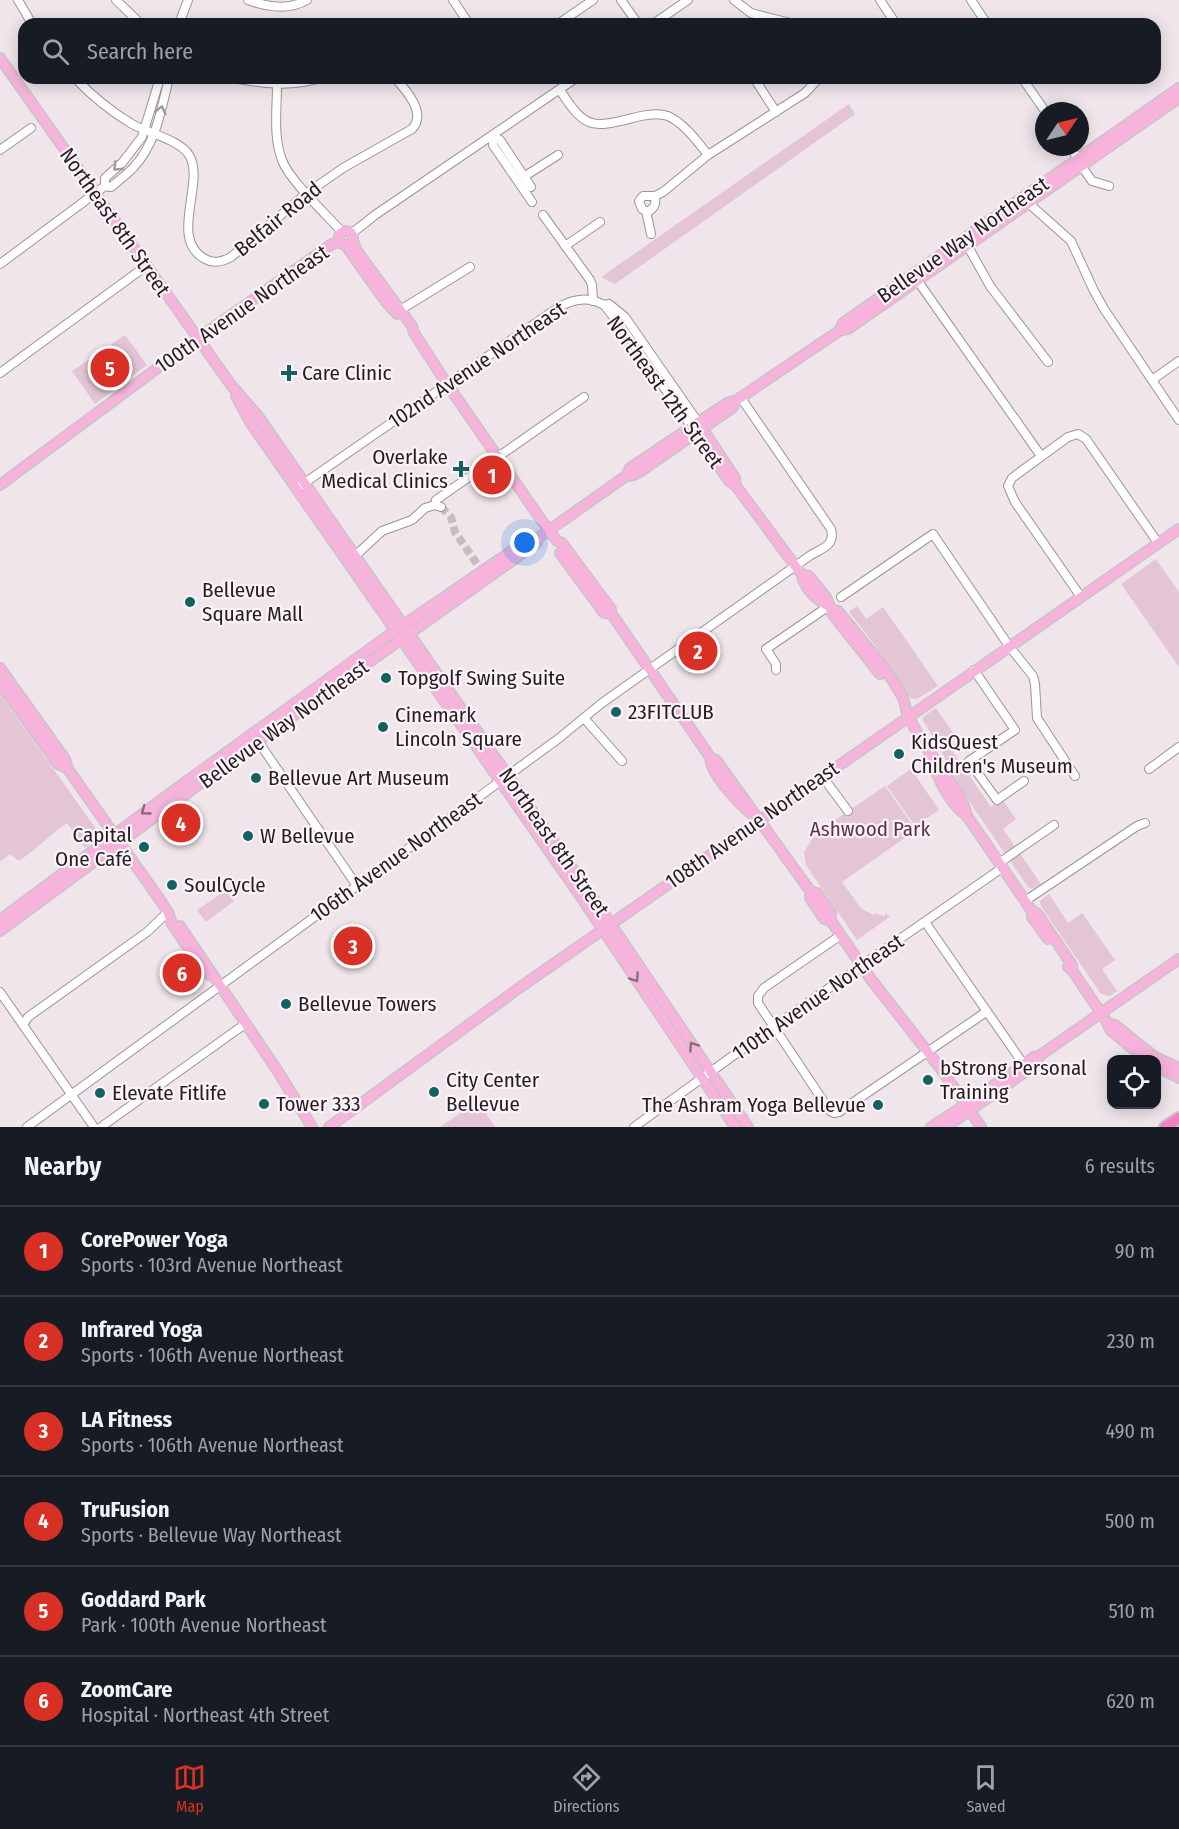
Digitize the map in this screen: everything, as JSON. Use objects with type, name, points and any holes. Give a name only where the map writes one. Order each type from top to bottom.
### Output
[{"type":"highway","points":[[1165,1127],[1179,1118]]},
{"type":"main road","name":"Northeast 8th Street","points":[[0,58],[18,84]]},
{"type":"main road","name":"Northeast 8th Street","points":[[18,84],[231,385],[258,416],[289,462],[300,486],[399,628],[500,782],[735,1127]]},
{"type":"main road","points":[[1081,163],[1090,152],[1179,88]]},
{"type":"main road","name":"Bellevue Way Northeast","points":[[839,331],[843,324],[1179,98]]},
{"type":"main road","points":[[1151,116],[1160,107],[1163,99]]},
{"type":"main road","points":[[346,239],[357,250],[398,311],[412,326],[414,333],[447,384],[549,530],[557,541],[562,543],[610,609],[711,757],[716,760],[811,892],[817,893],[831,913],[831,920],[861,966],[928,1052],[981,1127]]},
{"type":"main road","name":"100th Avenue Northeast","points":[[2,480],[332,244],[346,239]]},
{"type":"main road","name":"Bellevue Way Northeast","points":[[0,931],[258,741],[537,543],[538,538],[549,530],[626,476],[634,475],[697,427],[732,408],[739,399],[839,331],[848,329],[917,280],[965,242]]},
{"type":"main road","name":"Northeast 8th Street","points":[[231,385],[256,432],[355,556],[399,628]]},
{"type":"main road","name":"Northeast 12th Street","points":[[697,427],[735,478],[736,486],[794,567],[802,575],[808,576],[826,597],[831,608],[838,611],[870,650],[904,699],[903,704],[952,800],[967,816],[1032,911],[1037,913],[1072,965],[1072,970],[1108,1023],[1110,1030],[1141,1055]]},
{"type":"main road","points":[[256,432],[264,432],[284,460],[289,462]]},
{"type":"main road","name":"108th Avenue Northeast","points":[[329,1127],[453,1035],[759,819],[1179,529]]},
{"type":"main road","name":"Bellevue Way Northeast","points":[[0,920],[480,568],[532,537],[538,538]]},
{"type":"main road","points":[[560,553],[604,613],[611,613]]},
{"type":"main road","name":"Northeast 8th Street","points":[[405,637],[508,776],[748,1127]]},
{"type":"main road","points":[[0,668],[65,759],[68,769],[122,843],[170,915],[172,924],[195,959],[206,973],[212,976],[277,1070],[312,1127]]},
{"type":"main road","points":[[0,682],[58,764],[68,769]]},
{"type":"main road","points":[[299,712],[298,707],[314,693],[318,686]]},
{"type":"main road","points":[[946,1127],[968,1107],[1034,1057],[1039,1056],[1179,959]]},
{"type":"main road","name":"Northeast 12th Street","points":[[1108,1023],[1115,1025],[1155,1057],[1179,1068]]},
{"type":"main road","points":[[931,1127],[1035,1065],[1039,1056]]},
{"type":"main road","points":[[1161,1069],[1179,1078]]},
{"type":"street","points":[[18,0],[28,18]]},
{"type":"street","points":[[116,0],[135,18]]},
{"type":"street","points":[[181,18],[188,0]]},
{"type":"street","points":[[248,0],[276,7],[297,5],[307,0]]},
{"type":"street","points":[[453,0],[466,18]]},
{"type":"street","points":[[567,18],[593,0]]},
{"type":"street","points":[[621,0],[634,18]]},
{"type":"street","points":[[662,18],[688,0]]},
{"type":"street","points":[[734,0],[752,13],[771,18]]},
{"type":"street","points":[[880,0],[892,18]]},
{"type":"street","points":[[971,0],[983,18]]},
{"type":"street","points":[[82,84],[112,110],[154,134]]},
{"type":"street","points":[[105,186],[105,178],[122,163],[142,137],[158,84]]},
{"type":"street","points":[[0,264],[133,168],[150,144],[167,84]]},
{"type":"street","points":[[271,84],[291,84]]},
{"type":"street","name":"Belfair Road","points":[[154,134],[180,146],[189,155],[193,174],[188,214],[189,234],[196,251],[208,261],[220,262],[231,257],[307,193],[343,168],[408,132],[416,125],[418,113],[415,105],[400,84]]},
{"type":"street","name":"100th Avenue Northeast","points":[[346,239],[375,215],[568,84]]},
{"type":"street","points":[[758,84],[776,112]]},
{"type":"street","points":[[651,234],[646,211],[642,209],[639,201],[643,196],[655,196],[663,192],[708,155],[805,93],[813,84]]},
{"type":"street","points":[[1026,84],[1039,102]]},
{"type":"street","points":[[277,85],[281,159],[285,167],[346,239]]},
{"type":"street","points":[[560,90],[579,117],[593,124],[604,124],[650,114],[666,116],[684,127],[708,155]]},
{"type":"street","points":[[0,150],[32,128]]},
{"type":"street","points":[[531,187],[500,140],[493,136],[493,145],[532,202]]},
{"type":"street","points":[[525,176],[558,155]]},
{"type":"street","points":[[1076,156],[1092,181],[1109,186]]},
{"type":"street","points":[[646,211],[653,208],[655,196]]},
{"type":"street","points":[[1026,200],[1071,241],[1104,309],[1179,420]]},
{"type":"street","name":"Northeast 12th Street","points":[[543,215],[590,280],[593,301]]},
{"type":"street","points":[[565,246],[600,222]]},
{"type":"street","points":[[965,242],[990,286],[1048,362]]},
{"type":"street","points":[[0,373],[147,266]]},
{"type":"street","points":[[398,311],[470,267]]},
{"type":"street","points":[[917,280],[1041,456]]},
{"type":"street","name":"102nd Avenue Northeast","points":[[300,486],[566,303],[577,300],[593,301],[604,305]]},
{"type":"street","name":"Northeast 12th Street","points":[[604,305],[609,304],[626,317],[697,427]]},
{"type":"street","name":"Northeast 12th Street","points":[[604,305],[697,427]]},
{"type":"street","points":[[632,341],[638,343],[651,360],[658,364]]},
{"type":"street","points":[[1152,380],[1179,361]]},
{"type":"street","points":[[355,556],[382,531],[412,519],[425,508],[438,506],[436,500],[584,397]]},
{"type":"street","name":"106th Avenue Northeast","points":[[27,1127],[500,782],[602,703],[812,554],[828,546],[832,534],[739,399]]},
{"type":"street","points":[[1081,597],[1015,502],[1008,486],[1012,478],[1071,434],[1078,434],[1086,439],[1158,543]]},
{"type":"street","points":[[841,597],[933,534],[1009,646],[1033,676],[1036,690],[1035,711],[1040,724],[1075,776]]},
{"type":"street","points":[[557,541],[556,546],[560,553]]},
{"type":"street","points":[[776,670],[777,664],[766,649],[831,608]]},
{"type":"street","points":[[974,670],[1015,730],[969,761],[997,800],[1024,781]]},
{"type":"street","points":[[584,718],[622,761]]},
{"type":"street","points":[[258,741],[357,886]]},
{"type":"street","points":[[1149,769],[1179,747]]},
{"type":"street","points":[[822,776],[848,811]]},
{"type":"street","points":[[1025,901],[1137,826],[1145,823]]},
{"type":"street","name":"110th Avenue Northeast","points":[[634,1127],[925,922],[1054,825]]},
{"type":"street","points":[[23,1025],[28,1017],[170,915]]},
{"type":"street","points":[[925,922],[1024,1065]]},
{"type":"street","points":[[841,935],[764,988],[758,996],[758,1003],[773,1027],[830,1111],[839,1112],[986,1012]]},
{"type":"street","points":[[0,992],[94,1127]]},
{"type":"street","points":[[101,1127],[245,1024]]},
{"type":"green space","points":[[849,104],[855,114],[615,284],[601,277]]},
{"type":"green space","points":[[125,335],[147,365],[95,404],[72,371]]},
{"type":"green space","points":[[1156,559],[1179,592],[1179,667],[1121,584]]},
{"type":"green space","points":[[857,606],[866,619],[883,607],[938,686],[917,699],[910,698],[874,644],[849,612]]},
{"type":"green space","points":[[0,694],[99,833],[97,839],[85,848],[67,823],[19,861],[10,854],[0,862]]},
{"type":"green space","points":[[936,708],[953,733],[944,739],[991,807],[1002,799],[1016,819],[1003,829],[1041,884],[1032,889],[1028,887],[971,804],[923,720],[923,717]]},
{"type":"green space","name":"Ashwood Park","points":[[911,769],[939,810],[915,826],[887,786]]},
{"type":"green space","name":"Ashwood Park","points":[[885,786],[916,830],[842,882],[860,907],[862,906],[861,908],[873,915],[877,912],[876,914],[884,916],[887,912],[887,915],[891,916],[857,940],[806,865],[804,852],[813,838],[837,823],[835,820]]},
{"type":"green space","points":[[223,885],[234,901],[206,922],[197,910],[219,895]]},
{"type":"green space","points":[[1049,894],[1068,923],[1082,913],[1115,960],[1102,969],[1117,991],[1110,996],[1101,994],[1041,906],[1040,901]]},
{"type":"green space","points":[[478,1101],[495,1127],[440,1127]]},
{"type":"tunnel","points":[[441,507],[451,517],[455,532],[477,564]]},
{"type":"place","name":"Goddard Park","points":[[110,368]]},
{"type":"place","name":"Care Clinic","points":[[289,373]]},
{"type":"place","name":"Overlake Medical Clinics","points":[[461,469]]},
{"type":"place","name":"CorePower Yoga","points":[[492,475]]},
{"type":"place","name":"Bellevue Square Mall","points":[[190,602]]},
{"type":"place","name":"Infrared Yoga","points":[[698,651]]},
{"type":"place","name":"Topgolf Swing Suite","points":[[386,678]]},
{"type":"place","name":"23FITCLUB","points":[[616,712]]},
{"type":"place","name":"Cinemark Lincoln Square","points":[[383,727]]},
{"type":"place","name":"KidsQuest Children's Museum","points":[[899,754]]},
{"type":"place","name":"Bellevue Art Museum","points":[[256,778]]},
{"type":"place","name":"TruFusion","points":[[181,823]]},
{"type":"place","name":"W Bellevue","points":[[248,836]]},
{"type":"place","name":"Capital One Café","points":[[144,847]]},
{"type":"place","name":"SoulCycle","points":[[172,885]]},
{"type":"place","name":"LA Fitness","points":[[353,946]]},
{"type":"place","name":"ZoomCare","points":[[182,973]]},
{"type":"place","name":"Bellevue Towers","points":[[286,1004]]},
{"type":"place","name":"bStrong Personal Training","points":[[928,1080]]},
{"type":"place","name":"City Center Bellevue","points":[[434,1092]]},
{"type":"place","name":"Elevate Fitlife","points":[[100,1093]]},
{"type":"place","name":"Tower 333","points":[[264,1104]]},
{"type":"place","name":"The Ashram Yoga Bellevue","points":[[878,1105]]}]
